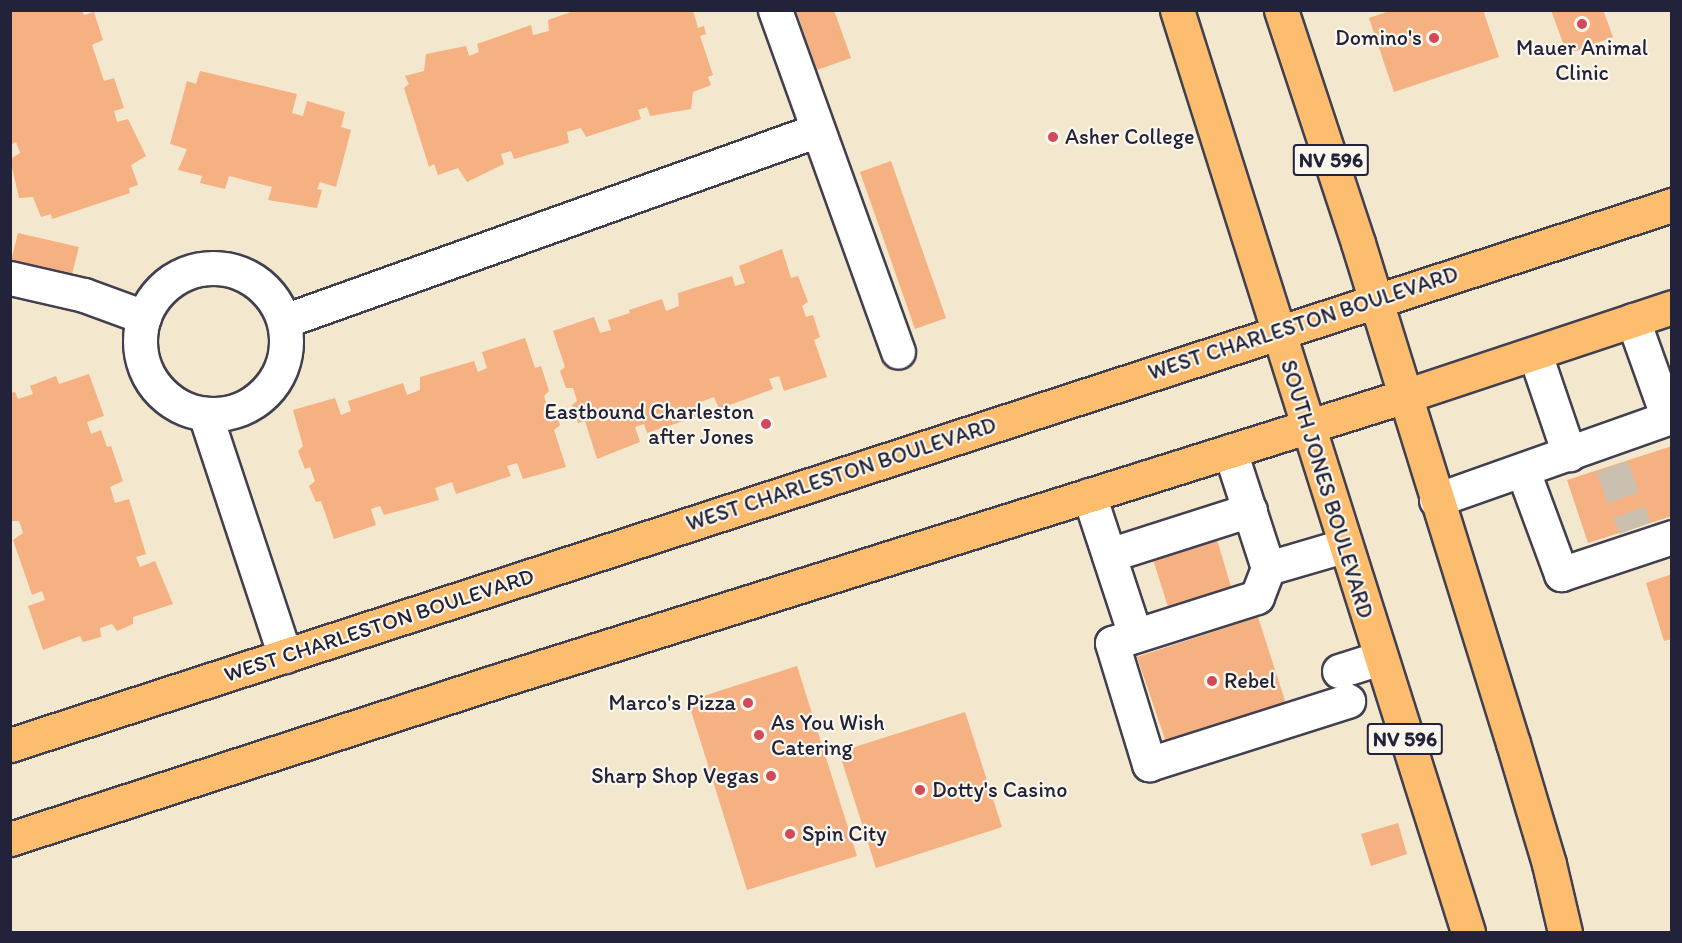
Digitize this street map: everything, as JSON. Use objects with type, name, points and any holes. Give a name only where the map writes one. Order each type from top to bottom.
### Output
[{"type":"main road","name":"SOUTH JONES BOULEVARD","points":[[1176,10],[1278,330],[1343,546],[1468,933]]},
{"type":"main road","name":"NV 596","points":[[1281,10],[1376,299],[1436,500],[1550,864],[1565,933]]},
{"type":"main road","name":"WEST CHARLESTON BOULEVARD","points":[[10,745],[1278,330],[1671,205]]},
{"type":"main road","points":[[10,839],[1405,396],[1671,307]]},
{"type":"lane","points":[[775,10],[898,352]]},
{"type":"lane","points":[[284,321],[818,130]]},
{"type":"lane","points":[[213,268],[237,272],[258,283],[274,300],[284,321],[286,345],[282,368],[269,388],[251,404],[229,412],[205,414],[183,408],[165,397],[151,380],[142,360],[139,338],[144,317],[154,298],[170,282],[189,272],[213,268]]},
{"type":"lane","points":[[10,278],[84,295],[144,317]]},
{"type":"lane","points":[[1436,500],[1569,454],[1608,454],[1670,421],[1633,320]]},
{"type":"lane","points":[[1535,354],[1569,454]]},
{"type":"lane","points":[[205,414],[285,656]]},
{"type":"lane","points":[[1230,451],[1268,568],[1257,597],[1112,643],[1149,764],[1343,686],[1380,658]]},
{"type":"lane","points":[[1523,471],[1561,574],[1649,538]]},
{"type":"lane","points":[[1089,495],[1135,635]]},
{"type":"lane","points":[[1108,555],[1250,510]]},
{"type":"lane","points":[[1268,568],[1343,546]]},
{"type":"building","points":[[10,10],[82,10],[84,15],[94,12],[103,40],[92,45],[104,81],[114,78],[124,108],[114,111],[117,122],[128,119],[146,156],[131,165],[138,185],[129,188],[130,193],[52,219],[51,214],[41,217],[33,197],[19,198],[10,159],[20,153],[16,142],[10,145]]},
{"type":"building","points":[[576,10],[693,10],[698,28],[704,26],[706,34],[700,36],[713,75],[708,77],[711,85],[693,92],[691,109],[650,116],[647,107],[638,110],[641,119],[586,137],[581,128],[567,132],[569,143],[514,159],[511,151],[501,154],[504,164],[467,182],[458,168],[438,175],[434,164],[429,167],[404,88],[409,84],[405,76],[424,71],[426,54],[466,46],[469,56],[479,52],[477,44],[531,25],[533,35],[549,31],[548,20]]},
{"type":"building","points":[[796,10],[834,10],[851,58],[817,70]]},
{"type":"building","name":"Domino's","points":[[1392,10],[1483,10],[1499,57],[1394,92],[1369,18]]},
{"type":"building","name":"Mauer Animal Clinic","points":[[1551,10],[1603,10],[1613,37],[1567,54]]},
{"type":"building","points":[[200,71],[297,94],[292,113],[303,116],[307,101],[345,112],[341,127],[351,130],[336,187],[320,182],[317,189],[322,190],[317,208],[268,200],[272,187],[229,176],[225,189],[200,183],[202,176],[178,170],[187,149],[170,144],[187,81],[196,84]]},
{"type":"building","points":[[891,161],[946,318],[915,329],[860,172]]},
{"type":"building","points":[[18,233],[79,247],[72,274],[11,261]]},
{"type":"building","points":[[782,249],[791,278],[798,276],[808,302],[802,306],[806,317],[813,315],[820,337],[814,340],[827,377],[784,391],[779,376],[769,379],[773,389],[719,409],[714,397],[698,403],[702,415],[647,433],[644,424],[635,427],[640,442],[597,459],[585,421],[578,423],[572,405],[577,401],[573,388],[566,388],[560,371],[565,367],[553,331],[594,317],[600,333],[611,330],[608,320],[630,313],[629,310],[662,299],[666,311],[679,306],[678,293],[732,276],[735,286],[745,283],[739,266]]},
{"type":"building","points":[[525,338],[535,368],[541,366],[549,391],[544,396],[548,409],[554,408],[560,425],[554,430],[566,467],[523,479],[517,463],[507,466],[511,476],[456,494],[452,482],[435,488],[439,500],[384,515],[380,506],[371,509],[376,525],[334,539],[321,501],[316,502],[309,486],[315,481],[310,467],[305,469],[298,451],[303,446],[293,410],[335,398],[341,415],[351,411],[348,401],[403,383],[407,395],[420,390],[420,377],[474,361],[478,372],[487,368],[482,352]]},
{"type":"building","points":[[89,374],[104,416],[87,422],[91,434],[101,430],[107,447],[111,446],[123,481],[110,487],[115,503],[129,499],[146,554],[136,557],[140,567],[155,561],[173,604],[133,617],[133,624],[117,631],[112,624],[100,628],[101,637],[83,642],[80,636],[43,650],[28,606],[45,600],[42,591],[32,595],[13,540],[23,533],[19,521],[10,521],[10,393],[15,392],[18,399],[33,394],[30,386],[56,376],[59,384]]},
{"type":"building","points":[[1672,446],[1672,516],[1588,543],[1567,480]]},
{"type":"building","points":[[1215,533],[1232,590],[1169,610],[1151,553]]},
{"type":"building","points":[[1672,574],[1672,639],[1664,641],[1646,583]]},
{"type":"building","name":"Rebel","points":[[1258,617],[1286,704],[1167,745],[1137,657]]},
{"type":"building","points":[[797,666],[857,856],[747,890],[688,701]]},
{"type":"building","name":"Dotty's Casino","points":[[965,712],[1002,827],[876,868],[839,752]]},
{"type":"building","points":[[1398,823],[1407,854],[1371,866],[1361,834]]},
{"type":"tunnel","points":[[1612,466],[1635,528]]},
{"type":"place","name":"Mauer Animal Clinic","points":[[1582,24]]},
{"type":"place","name":"Domino's","points":[[1434,38]]},
{"type":"place","name":"Asher College","points":[[1053,137]]},
{"type":"place","name":"Eastbound Charleston after Jones","points":[[766,424]]},
{"type":"place","name":"Rebel","points":[[1212,681]]},
{"type":"place","name":"Marco's Pizza","points":[[748,703]]},
{"type":"place","name":"As You Wish Catering","points":[[759,735]]},
{"type":"place","name":"Sharp Shop Vegas","points":[[771,776]]},
{"type":"place","name":"Dotty's Casino","points":[[920,790]]},
{"type":"place","name":"Spin City","points":[[790,834]]}]
